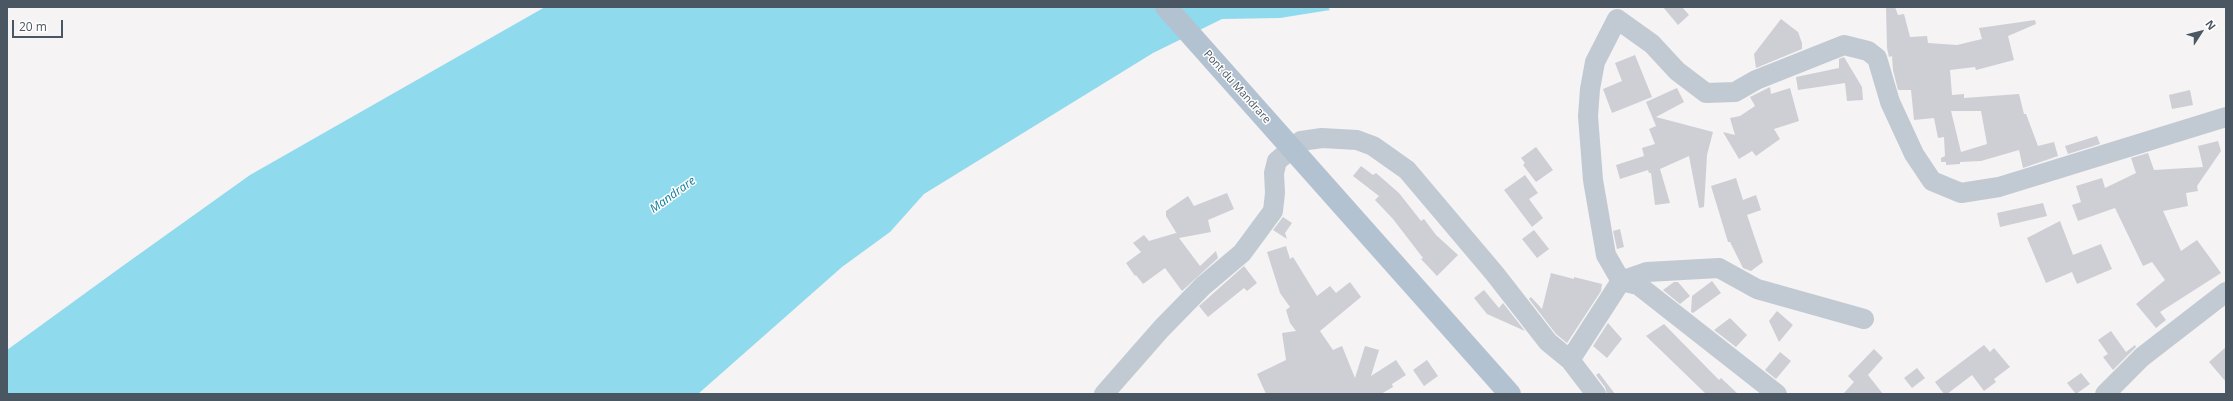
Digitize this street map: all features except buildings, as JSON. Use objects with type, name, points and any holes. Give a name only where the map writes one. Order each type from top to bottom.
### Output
[{"type":"main road","name":"Pont du Mandrare","points":[[1166,7],[1510,394]]},
{"type":"street","points":[[1777,394],[1638,285],[1621,281],[1606,255],[1593,180],[1588,116],[1590,90],[1595,62],[1619,13],[1652,44],[1677,71],[1706,93],[1736,92],[1756,80],[1844,46],[1868,51],[1877,58],[1890,102],[1914,154],[1932,181],[1961,193],[1999,187],[2226,117]]},
{"type":"street","points":[[1104,394],[1161,329],[1203,286],[1242,253],[1273,211],[1276,193],[1274,174],[1277,161],[1301,141],[1322,138],[1357,140],[1373,146],[1407,170],[1495,274],[1548,342],[1570,360],[1596,394]]},
{"type":"street","points":[[1570,360],[1621,281],[1647,272],[1719,268],[1757,289],[1864,319]]},
{"type":"street","points":[[2105,394],[2142,357],[2226,292]]},
{"type":"water","name":"Mandrare","points":[[545,7],[1328,7],[1330,10],[1280,18],[1222,19],[1153,53],[924,194],[890,232],[842,267],[698,394],[7,394],[7,350],[124,265],[250,175]]}]
